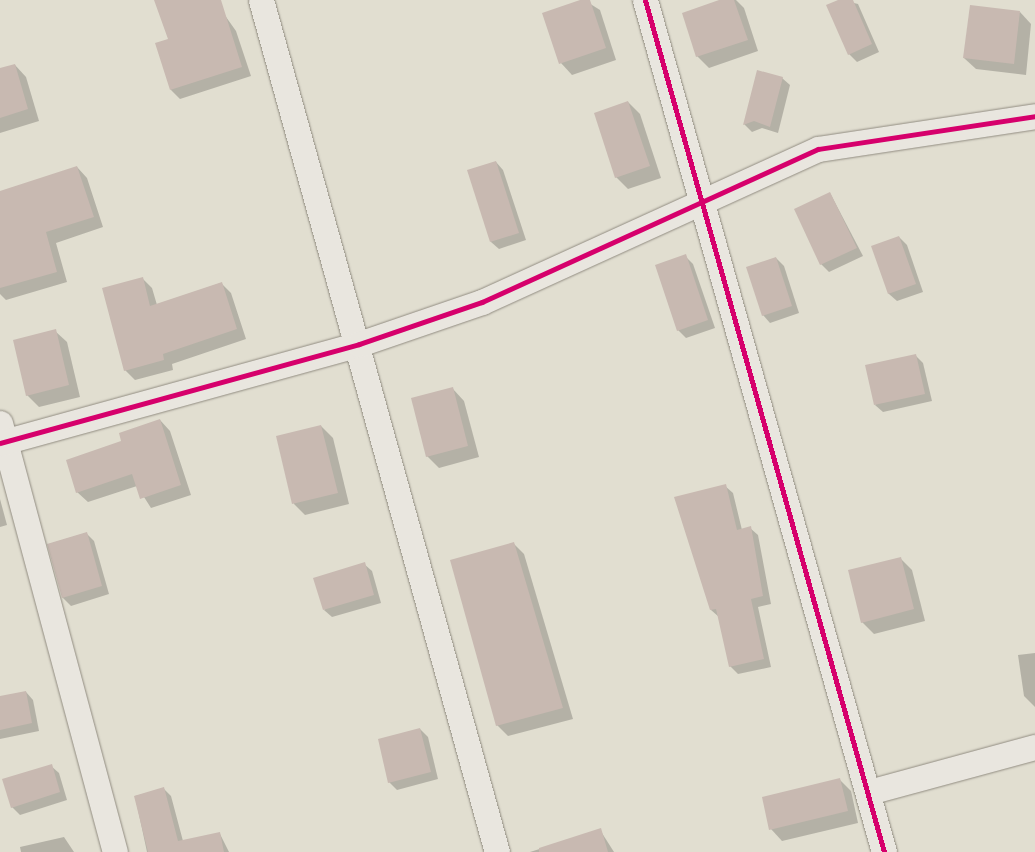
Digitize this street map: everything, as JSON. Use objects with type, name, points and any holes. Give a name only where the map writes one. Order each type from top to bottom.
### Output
[{"type":"street","points":[[261,0],[359,344],[497,852]]},
{"type":"street","points":[[645,0],[701,204],[869,792],[884,852]]},
{"type":"street","points":[[115,852],[2,436],[359,344],[532,282],[701,204],[840,143],[1035,116]]},
{"type":"street","points":[[869,792],[1035,747]]},
{"type":"building","points":[[154,0],[221,0],[242,67],[170,90],[155,43],[168,39]]},
{"type":"building","points":[[580,0],[590,0],[606,48],[559,64],[542,13]]},
{"type":"building","points":[[719,0],[734,0],[748,40],[696,57],[682,13]]},
{"type":"building","points":[[838,0],[853,0],[872,44],[848,55],[826,5]]},
{"type":"building","points":[[970,5],[1020,11],[1014,64],[963,58]]},
{"type":"building","points":[[15,64],[28,109],[0,118],[0,68]]},
{"type":"building","points":[[757,70],[783,77],[770,127],[754,121],[743,125]]},
{"type":"building","points":[[628,101],[650,166],[615,178],[594,113]]},
{"type":"building","points":[[496,161],[519,233],[490,242],[467,170]]},
{"type":"building","points":[[77,166],[94,217],[46,232],[57,272],[0,288],[0,191]]},
{"type":"building","points":[[830,192],[857,248],[820,265],[794,209]]},
{"type":"building","points":[[899,236],[916,284],[888,294],[871,246]]},
{"type":"building","points":[[686,254],[708,320],[677,331],[655,265]]},
{"type":"building","points":[[776,257],[792,306],[762,316],[746,267]]},
{"type":"building","points":[[143,277],[150,306],[222,282],[237,329],[163,354],[164,360],[124,371],[102,288]]},
{"type":"building","points":[[56,329],[69,385],[26,396],[13,340]]},
{"type":"building","points":[[916,354],[925,394],[874,405],[865,365]]},
{"type":"building","points":[[453,387],[468,446],[426,457],[411,398]]},
{"type":"building","points":[[160,419],[181,485],[140,499],[132,474],[76,493],[66,460],[121,441],[119,433]]},
{"type":"building","points":[[321,425],[338,493],[292,504],[276,436]]},
{"type":"building","points":[[726,484],[737,530],[751,526],[763,596],[751,599],[764,659],[729,667],[716,609],[710,610],[674,497]]},
{"type":"building","points":[[87,532],[102,586],[62,598],[47,544]]},
{"type":"building","points":[[514,542],[563,708],[496,726],[450,560]]},
{"type":"building","points":[[901,557],[914,609],[861,623],[848,570]]},
{"type":"building","points":[[365,562],[374,595],[323,610],[313,578]]},
{"type":"building","points":[[26,691],[32,723],[0,730],[0,696]]},
{"type":"building","points":[[420,728],[431,772],[388,783],[378,739]]},
{"type":"building","points":[[52,764],[60,792],[11,808],[2,779]]},
{"type":"building","points":[[840,778],[848,811],[769,830],[762,797]]},
{"type":"building","points":[[164,787],[178,841],[220,832],[224,852],[148,852],[134,796]]},
{"type":"building","points":[[601,828],[608,852],[539,852],[539,848]]},
{"type":"cycle path","points":[[645,0],[884,852]]},
{"type":"cycle path","points":[[0,443],[359,344],[482,302],[818,149],[1035,116]]}]
